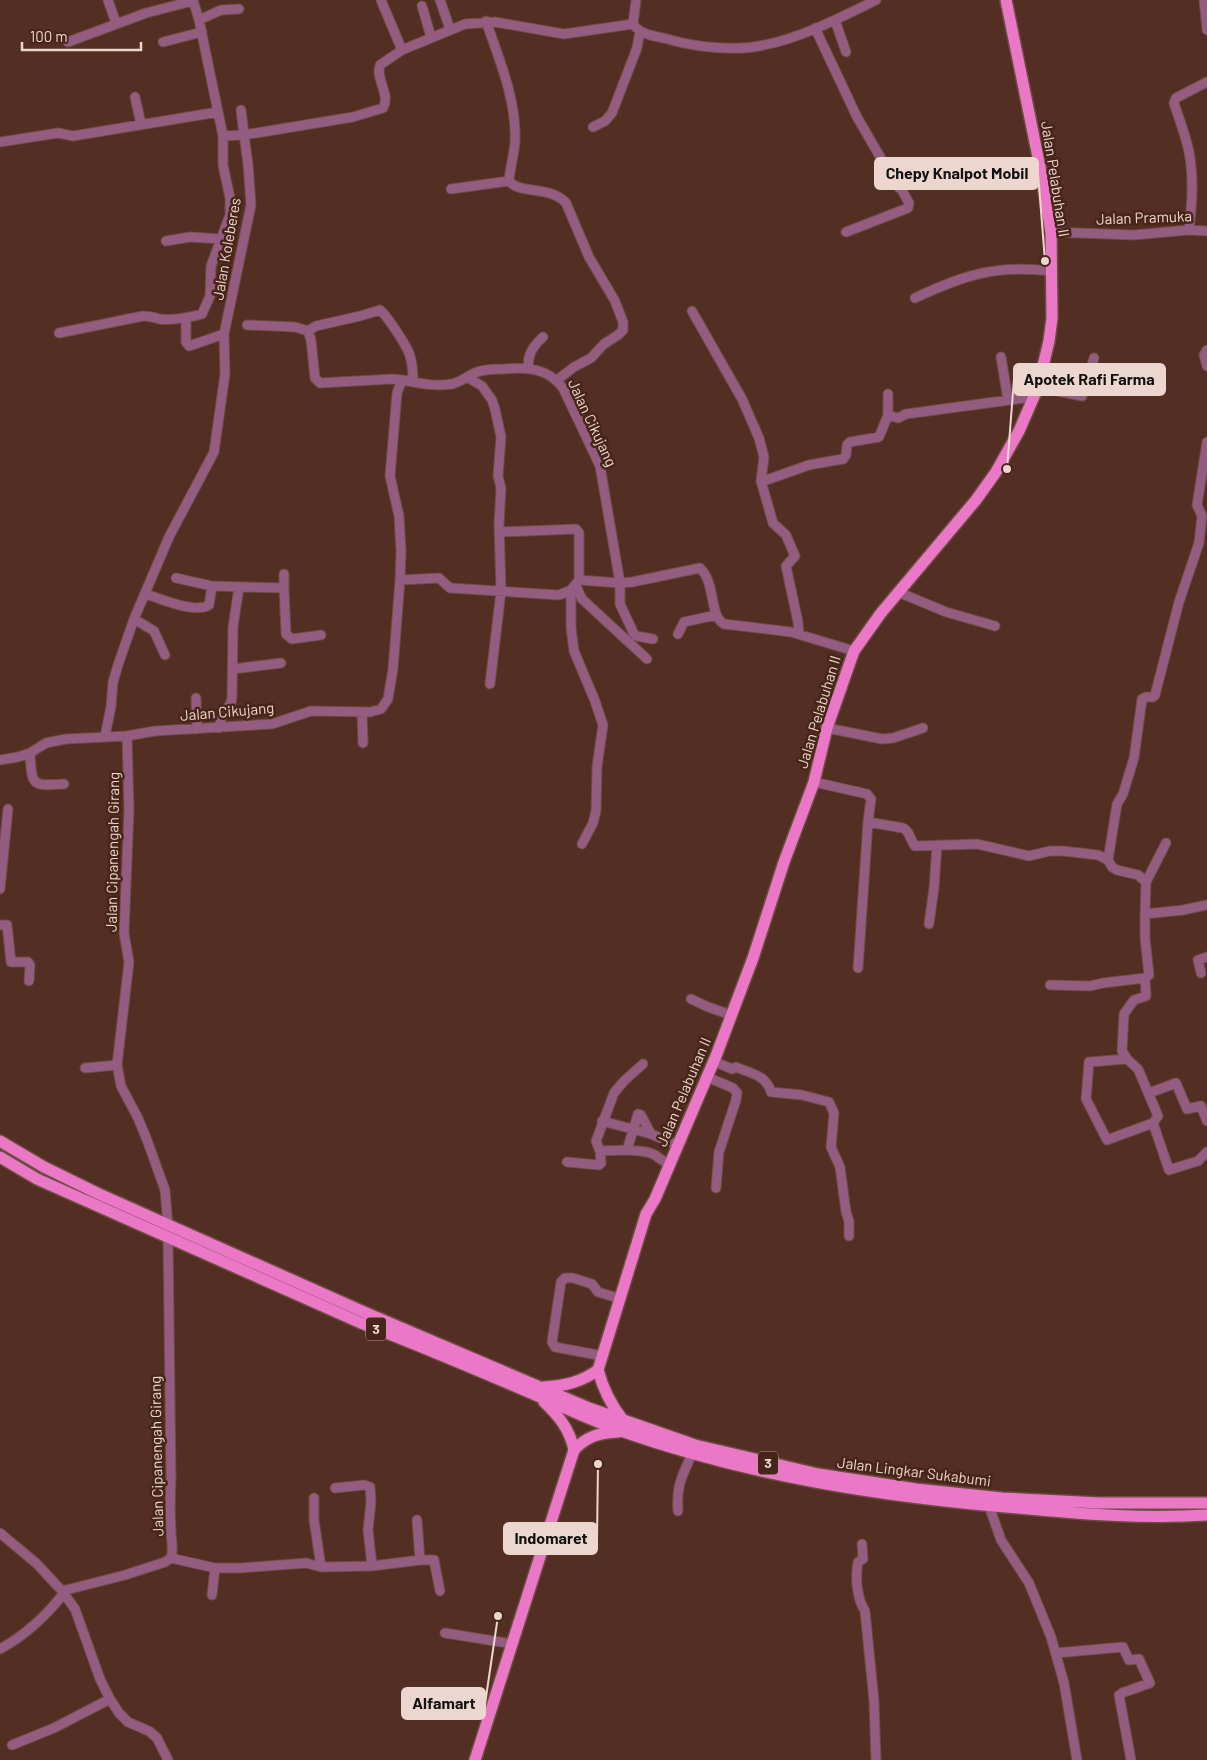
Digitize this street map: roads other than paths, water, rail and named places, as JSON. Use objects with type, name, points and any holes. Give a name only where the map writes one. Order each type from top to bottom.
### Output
[{"type":"main road","name":"Jalan Pelabuhan II","points":[[598,1370],[646,1214],[655,1199],[714,1061],[753,956],[814,782],[827,728],[854,651],[872,624],[976,500],[996,472],[1019,431],[1035,392],[1049,341],[1052,318],[1051,232],[1040,167],[1006,0]]},
{"type":"main road","name":"3","points":[[0,1141],[44,1167],[99,1194],[362,1318]]},
{"type":"main road","name":"3","points":[[0,1157],[37,1179],[168,1238],[541,1392],[585,1417],[626,1429]]},
{"type":"main road","points":[[475,1760],[574,1450],[572,1440],[565,1425],[541,1392],[587,1378],[598,1370],[609,1399],[626,1429],[589,1437],[574,1450]]},
{"type":"main road","name":"Jalan Lingkar Sukabumi","points":[[626,1429],[692,1454],[786,1476],[983,1502],[1107,1515],[1207,1516]]},
{"type":"main road","name":"Jalan Lingkar Sukabumi","points":[[626,1429],[788,1468],[860,1481],[910,1493]]},
{"type":"main road","name":"Jalan Lingkar Sukabumi","points":[[983,1502],[1207,1503]]},
{"type":"street","points":[[108,0],[116,24]]},
{"type":"street","points":[[60,333],[144,316],[162,319],[186,318],[204,312],[210,296],[211,266],[230,215],[231,203],[223,165],[223,136],[202,32],[193,0],[146,13],[68,42]]},
{"type":"street","points":[[381,0],[402,50]]},
{"type":"street","points":[[440,0],[450,29]]},
{"type":"street","points":[[593,126],[606,121],[612,113],[634,56],[637,28],[636,0]]},
{"type":"street","points":[[223,136],[244,135],[353,117],[383,108],[386,105],[386,98],[379,68],[382,64],[402,50],[465,24],[502,22],[564,34],[637,28],[683,44],[739,49],[765,45],[815,28],[876,0]]},
{"type":"street","points":[[1204,0],[1207,30]]},
{"type":"street","points":[[422,6],[431,37]]},
{"type":"street","points":[[199,20],[221,10],[239,9]]},
{"type":"street","points":[[836,20],[846,52]]},
{"type":"street","points":[[486,22],[508,86],[514,119],[515,143],[509,181]]},
{"type":"street","points":[[815,28],[857,117],[884,166],[909,203],[908,208],[846,232]]},
{"type":"street","points":[[163,42],[202,32]]},
{"type":"street","points":[[1189,230],[1192,203],[1192,172],[1188,150],[1174,103],[1176,98],[1207,82]]},
{"type":"street","points":[[135,97],[141,124]]},
{"type":"street","name":"Jalan Koleberes","points":[[105,736],[111,707],[113,682],[134,619],[170,537],[214,452],[225,374],[224,334],[247,230],[250,205],[248,164],[241,110]]},
{"type":"street","points":[[0,142],[58,133],[73,136],[218,112]]},
{"type":"street","points":[[451,189],[509,181],[520,188],[559,196],[566,203],[589,256],[615,301],[623,322],[623,330],[604,344],[590,358],[574,367],[560,384]]},
{"type":"street","name":"Jalan Pramuka","points":[[1051,232],[1134,235],[1189,230],[1207,231]]},
{"type":"street","points":[[166,241],[190,237],[221,239]]},
{"type":"street","points":[[915,298],[981,272],[1011,269],[1052,271]]},
{"type":"street","points":[[247,325],[295,327],[308,331],[316,326],[380,310],[408,349],[413,366],[413,382]]},
{"type":"street","points":[[692,311],[742,399],[759,438],[764,457],[762,482],[773,524],[788,536],[794,556],[786,566],[798,622],[798,634]]},
{"type":"street","points":[[186,318],[186,342],[189,346],[224,334]]},
{"type":"street","points":[[308,331],[316,382],[402,380]]},
{"type":"street","points":[[529,368],[529,355],[535,343],[543,337]]},
{"type":"street","points":[[1207,350],[1204,355],[1207,366]]},
{"type":"street","points":[[1001,357],[1008,400]]},
{"type":"street","points":[[888,415],[898,418],[906,414],[1008,400],[1035,392],[1082,396],[1094,358]]},
{"type":"street","name":"Jalan Cikujang","points":[[0,760],[30,754],[46,743],[66,739],[127,736],[155,731],[272,724],[312,711],[362,712],[381,709],[388,698],[393,669],[400,580],[399,516],[390,476],[397,393],[402,380],[430,385],[452,384],[479,371],[529,368],[545,372],[560,384],[592,449],[602,476],[620,583],[620,604],[634,634],[653,639]]},
{"type":"street","points":[[467,377],[482,386],[488,393],[497,415],[501,437],[498,476],[501,488],[501,591],[490,684]]},
{"type":"street","points":[[762,482],[809,465],[842,459],[846,456],[848,443],[879,437],[888,415],[888,394]]},
{"type":"street","points":[[1108,860],[1117,804],[1123,794],[1134,758],[1142,699],[1155,695],[1177,611],[1199,543],[1202,516],[1197,505],[1207,442]]},
{"type":"street","points":[[500,532],[576,529],[579,533],[571,628],[574,651],[593,694],[603,725],[597,767],[596,811],[593,823],[582,844]]},
{"type":"street","points":[[400,580],[439,578],[450,588],[559,595],[575,585],[632,582],[700,568],[709,581],[716,615],[720,622],[728,625],[756,627],[798,634],[854,651]]},
{"type":"street","points":[[284,574],[286,634],[292,639],[321,635]]},
{"type":"street","points":[[176,578],[212,586],[284,588]]},
{"type":"street","points":[[575,585],[582,600],[648,659]]},
{"type":"street","points":[[146,594],[179,605],[203,608],[209,605],[212,586]]},
{"type":"street","points":[[219,728],[222,715],[231,703],[233,627],[239,587]]},
{"type":"street","points":[[898,592],[946,612],[994,626]]},
{"type":"street","points":[[678,634],[684,622],[716,615]]},
{"type":"street","points":[[134,619],[154,632],[164,655]]},
{"type":"street","points":[[233,669],[280,662]]},
{"type":"street","points":[[196,698],[197,729]]},
{"type":"street","points":[[362,712],[363,743]]},
{"type":"street","points":[[827,728],[882,740],[923,728]]},
{"type":"street","name":"Jalan Cipanengah Girang","points":[[127,736],[129,810],[124,933],[129,962],[117,1066],[120,1086],[148,1140],[165,1190],[168,1226]]},
{"type":"street","points":[[30,754],[32,778],[35,782],[40,785],[64,784]]},
{"type":"street","points":[[814,782],[867,794],[871,799],[858,968]]},
{"type":"street","points":[[0,889],[8,809]]},
{"type":"street","points":[[868,822],[907,830],[915,846],[977,844],[1029,856],[1050,851],[1072,851],[1098,855],[1108,860],[1112,867],[1117,870],[1138,875],[1146,882]]},
{"type":"street","points":[[1050,985],[1090,986],[1145,978],[1149,975],[1145,938],[1146,882],[1166,844]]},
{"type":"street","points":[[929,924],[937,846]]},
{"type":"street","points":[[1145,914],[1207,905]]},
{"type":"street","points":[[0,925],[7,925],[11,962],[28,962],[30,982]]},
{"type":"street","points":[[1201,973],[1198,960],[1207,957]]},
{"type":"street","points":[[1126,1059],[1089,1062],[1086,1096],[1107,1140],[1153,1123],[1158,1116],[1138,1069],[1126,1059],[1121,1047],[1124,1014],[1134,1000],[1146,996],[1145,978]]},
{"type":"street","points":[[691,999],[731,1015]]},
{"type":"street","points":[[714,1061],[732,1069],[736,1067],[762,1077],[771,1092],[802,1095],[829,1102],[834,1113],[831,1147],[840,1166],[846,1212],[849,1221],[849,1236]]},
{"type":"street","points":[[567,1162],[599,1164],[601,1159],[600,1151],[596,1141],[614,1093],[618,1086],[643,1064]]},
{"type":"street","points":[[85,1068],[117,1066]]},
{"type":"street","points":[[707,1077],[733,1088],[736,1093],[736,1100],[719,1152],[716,1188]]},
{"type":"street","points":[[1149,1093],[1176,1083],[1187,1109],[1201,1106],[1207,1121]]},
{"type":"street","points":[[627,1150],[639,1114],[652,1134]]},
{"type":"street","points":[[602,1121],[652,1134],[677,1145]]},
{"type":"street","points":[[1153,1123],[1169,1170],[1198,1161],[1207,1152]]},
{"type":"street","points":[[600,1151],[627,1150],[652,1154],[662,1162],[670,1164]]},
{"type":"street","name":"Jalan Cipanengah Girang","points":[[168,1238],[172,1479],[170,1501],[173,1547],[171,1558]]},
{"type":"street","points":[[603,1356],[555,1347],[553,1345],[562,1282],[565,1278],[573,1278],[592,1284],[598,1292],[621,1299]]},
{"type":"street","points":[[678,1511],[677,1494],[681,1477],[692,1454]]},
{"type":"street","points":[[335,1488],[364,1485],[370,1487],[371,1502],[368,1530],[372,1566]]},
{"type":"street","points":[[314,1498],[314,1520],[321,1568]]},
{"type":"street","points":[[983,1502],[1001,1540],[1034,1594],[1056,1653],[1064,1683],[1077,1760]]},
{"type":"street","points":[[418,1520],[420,1560]]},
{"type":"street","points":[[0,1533],[36,1564],[63,1592],[75,1609],[97,1674],[110,1699],[128,1722],[149,1731],[157,1738],[168,1760]]},
{"type":"street","points":[[862,1544],[862,1559],[858,1562],[857,1575],[860,1604],[865,1612],[872,1670],[876,1760]]},
{"type":"street","points":[[0,1649],[12,1643],[39,1621],[63,1592],[125,1575],[165,1562],[171,1558],[215,1568],[301,1563],[321,1568],[372,1566],[434,1560],[440,1591]]},
{"type":"street","points":[[212,1594],[215,1568]]},
{"type":"street","points":[[445,1633],[512,1644]]},
{"type":"street","points":[[1056,1653],[1123,1647],[1129,1660],[1139,1659],[1150,1683],[1119,1695],[1131,1760]]},
{"type":"street","points":[[12,1745],[54,1728],[110,1699]]},
{"type":"place","name":"Chepy Knalpot Mobil","points":[[1045,261]]},
{"type":"place","name":"Apotek Rafi Farma","points":[[1007,469]]},
{"type":"place","name":"Indomaret","points":[[598,1464]]},
{"type":"place","name":"Alfamart","points":[[498,1616]]}]
